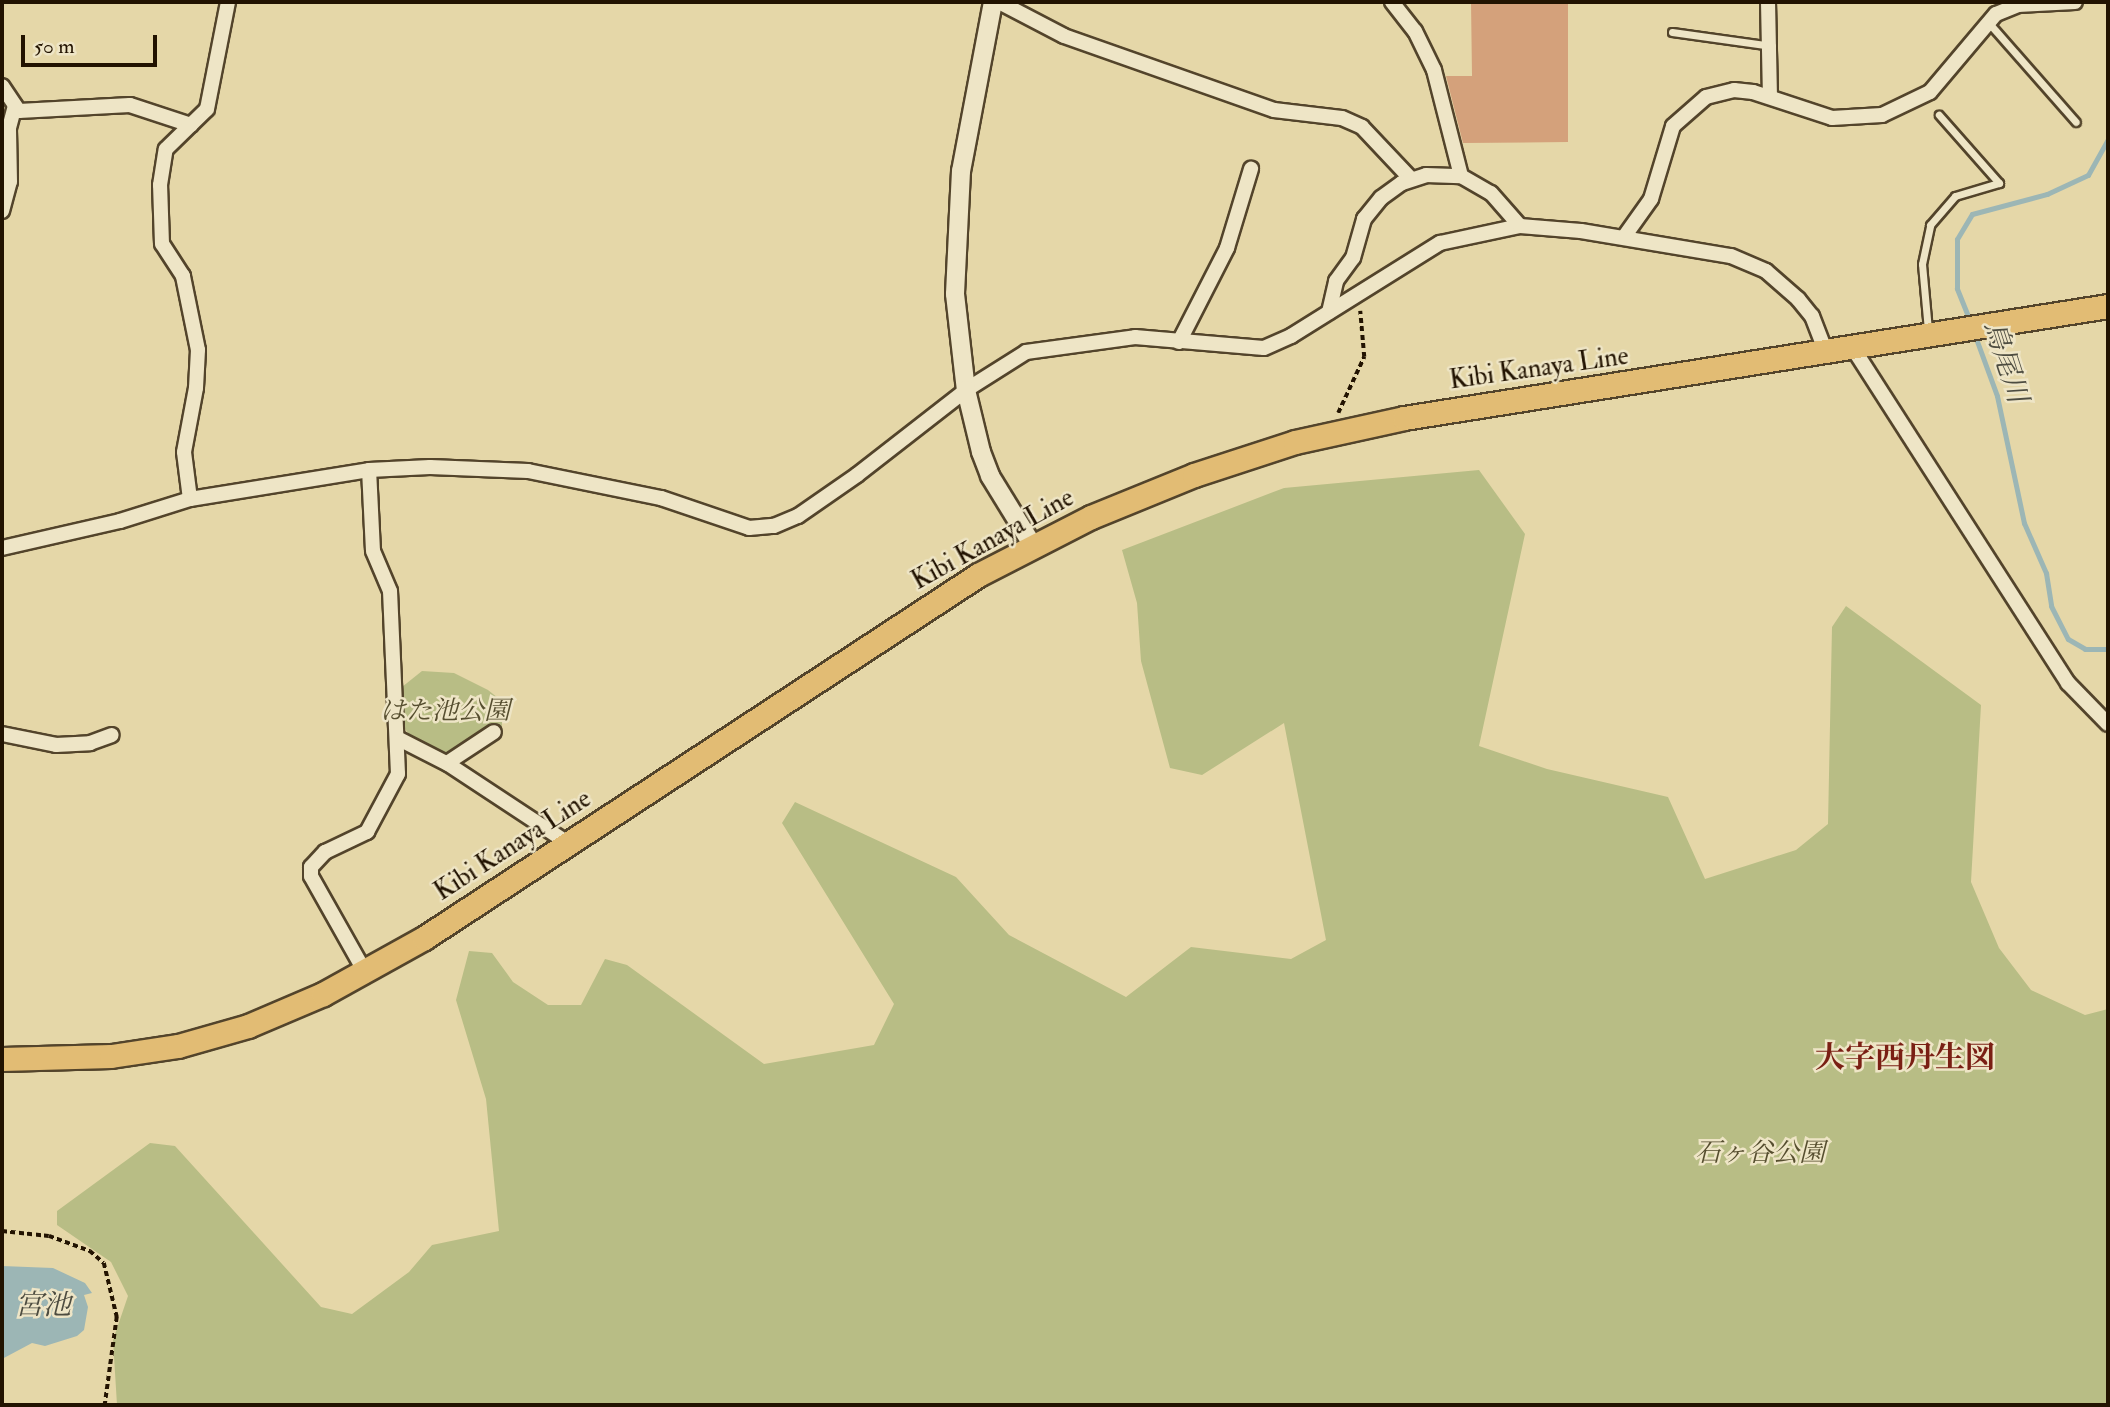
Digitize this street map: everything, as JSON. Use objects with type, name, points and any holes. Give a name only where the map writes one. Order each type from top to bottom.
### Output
[{"type":"main road","name":"Kibi Kanaya Line","points":[[2,1059],[78,1059],[178,1046],[287,1011],[365,972],[568,843],[936,601],[1033,546],[1194,475],[1325,435],[1435,412],[2108,306]]},
{"type":"street","points":[[190,499],[184,452],[197,388],[198,350],[183,276],[162,244],[160,185],[166,149],[207,108],[228,2]]},
{"type":"street","points":[[993,2],[972,105],[957,215],[955,294],[966,390],[990,476],[1033,546]]},
{"type":"street","points":[[999,2],[1064,36],[1274,110],[1342,118],[1362,127],[1411,179]]},
{"type":"street","points":[[1392,2],[1415,31],[1434,70],[1461,176]]},
{"type":"street","points":[[1768,2],[1772,46],[1770,95]]},
{"type":"street","points":[[1624,237],[1651,200],[1665,140],[1682,115],[1720,92],[1770,95],[1832,118],[1902,110],[1943,79],[1987,22],[2008,7],[2075,2]]},
{"type":"street","points":[[2,86],[19,111],[130,105],[191,125]]},
{"type":"street","points":[[2,211],[10,182],[9,128],[15,106]]},
{"type":"street","points":[[1179,342],[1227,248],[1251,169]]},
{"type":"street","points":[[1329,312],[1336,281],[1353,258],[1364,219],[1390,190],[1411,179],[1442,173],[1461,176],[1491,193],[1520,226]]},
{"type":"street","points":[[2,548],[120,521],[190,499],[369,470],[528,471],[661,498],[749,528],[774,526],[798,516],[857,475],[966,390],[1037,350],[1135,337],[1264,348],[1329,312],[1440,243],[1520,226],[1624,237],[1731,256],[1766,271],[1812,316],[1825,350]]},
{"type":"street","points":[[1851,345],[2068,683],[2108,724]]},
{"type":"street","points":[[365,972],[316,886],[311,867],[325,852],[368,832],[398,774],[399,738],[390,591],[373,551],[369,470]]},
{"type":"street","points":[[447,763],[494,732]]},
{"type":"street","points":[[2,734],[56,745],[90,743],[112,736]]},
{"type":"street","points":[[399,738],[447,763],[568,843]]},
{"type":"lane","points":[[1987,22],[2076,122]]},
{"type":"lane","points":[[1672,32],[1772,46]]},
{"type":"lane","points":[[1939,115],[1999,183],[1955,196],[1930,225],[1922,264],[1940,331]]},
{"type":"path","points":[[1325,435],[1364,357],[1358,294]]},
{"type":"path","points":[[2,1231],[49,1236],[90,1251],[104,1263],[117,1317],[105,1405]]},
{"type":"green space","name":"石ヶ谷公園","points":[[1479,470],[1525,534],[1479,746],[1547,769],[1668,797],[1705,879],[1796,850],[1828,824],[1832,627],[1846,606],[1981,705],[1971,882],[1999,948],[2031,990],[2085,1015],[2108,1009],[2108,1405],[117,1405],[113,1340],[128,1296],[111,1262],[57,1225],[57,1211],[150,1143],[175,1146],[321,1307],[352,1314],[409,1272],[432,1245],[499,1231],[486,1099],[456,1000],[469,951],[492,953],[513,982],[548,1005],[581,1005],[605,959],[627,965],[764,1064],[874,1045],[894,1004],[782,823],[795,802],[956,877],[1009,935],[1126,997],[1191,947],[1291,959],[1326,940],[1284,723],[1202,775],[1170,768],[1141,661],[1137,603],[1122,550],[1284,488]]},
{"type":"green space","name":"はた池公園","points":[[422,671],[454,673],[488,690],[498,698],[502,710],[502,733],[457,763],[411,737],[403,726],[402,687]]},
{"type":"water","name":"宮池","points":[[2,1266],[53,1268],[85,1283],[92,1293],[84,1295],[88,1307],[84,1330],[77,1336],[45,1346],[32,1343],[2,1359]]},
{"type":"building","points":[[1471,2],[1568,2],[1568,142],[1463,143],[1446,76],[1472,76]]},
{"type":"waterway","name":"鳥尾川","points":[[1970,321],[1957,288],[1957,239],[1972,214],[2047,194],[2088,175],[2108,139]]},
{"type":"waterway","name":"鳥尾川","points":[[1974,333],[1997,396],[2024,523],[2046,573],[2051,606],[2068,639],[2085,649],[2108,649]]},
{"type":"district","name":"大字西丹生図","points":[[1905,1058]]}]
